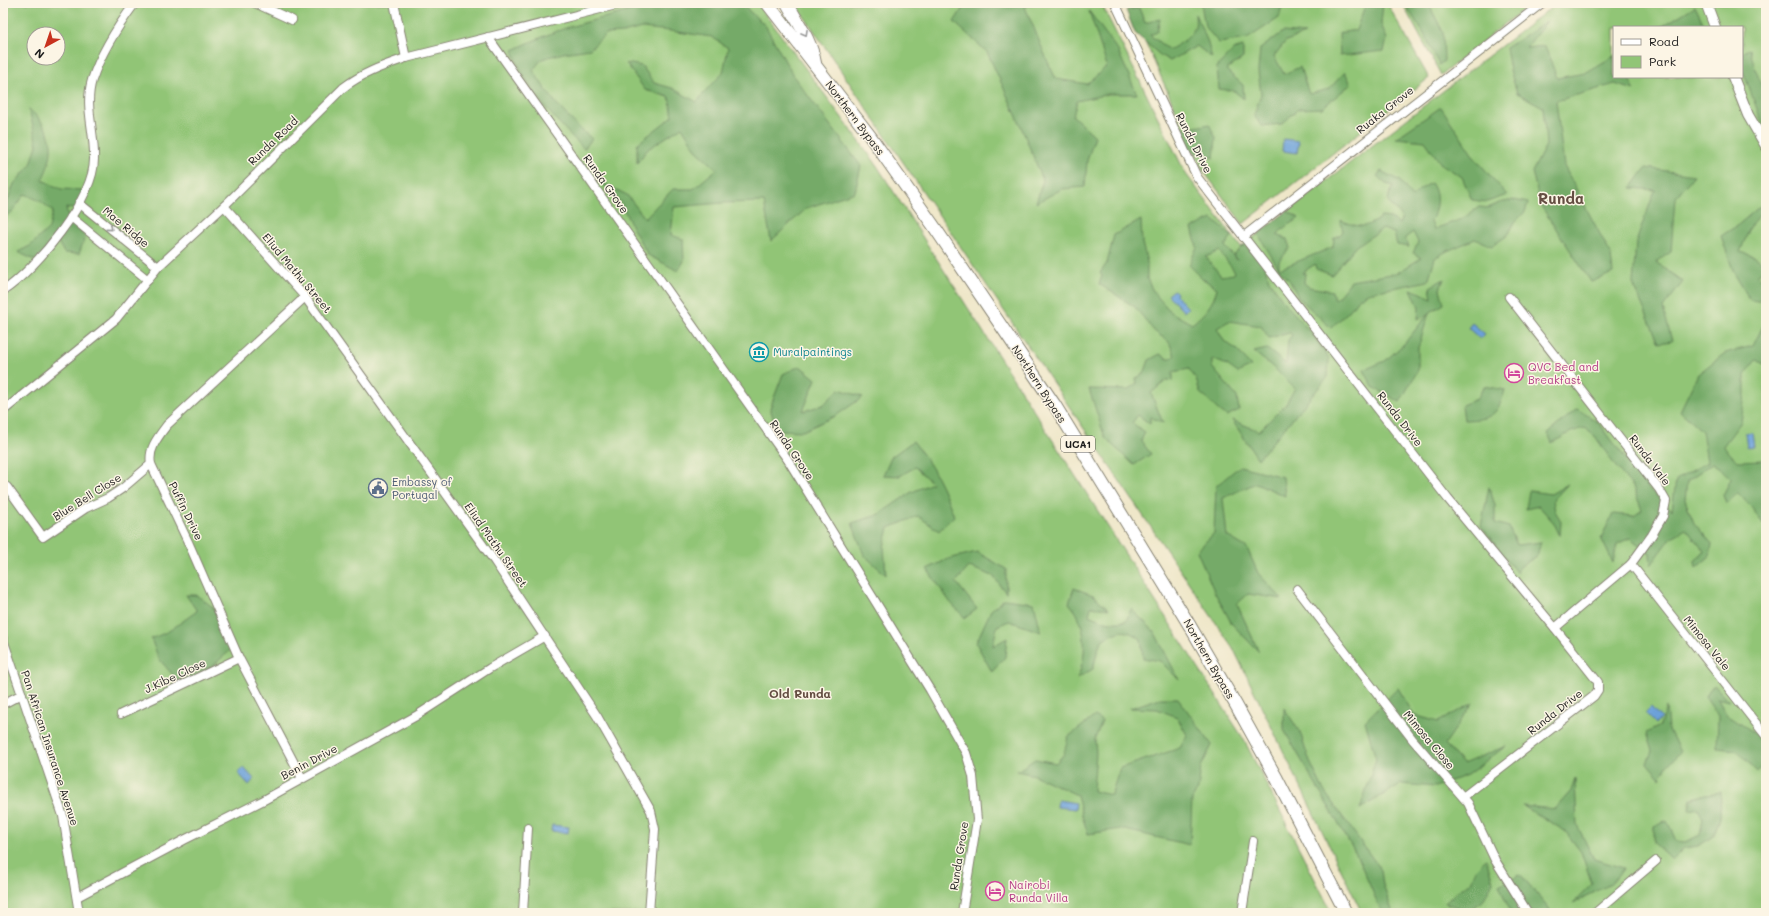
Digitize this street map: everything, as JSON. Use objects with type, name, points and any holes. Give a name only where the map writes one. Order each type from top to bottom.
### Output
[{"type":"main road","name":"Northern Bypass","points":[[767,3],[870,136],[933,225],[1054,404],[1236,704],[1277,779],[1346,913]]},
{"type":"main road","points":[[787,3],[808,38],[813,49],[816,66]]},
{"type":"street","points":[[3,291],[34,264],[71,217],[86,190],[94,161],[94,148],[89,110],[92,81],[101,57],[116,30],[135,3]]},
{"type":"street","points":[[255,3],[292,20]]},
{"type":"street","points":[[394,3],[406,58]]},
{"type":"street","name":"Runda Road","points":[[3,411],[116,319],[158,267],[224,206],[343,88],[356,78],[406,58],[624,3]]},
{"type":"street","name":"Ruaka Grove","points":[[1243,237],[1542,3]]},
{"type":"street","points":[[1706,3],[1715,26]]},
{"type":"street","name":"Runda Drive","points":[[1118,4],[1197,177],[1448,499],[1598,682],[1598,690],[1594,696],[1464,797]]},
{"type":"street","name":"Runda Grove","points":[[488,38],[788,460],[930,690],[966,753],[973,776],[977,820],[962,913]]},
{"type":"street","points":[[1733,78],[1748,115],[1766,146]]},
{"type":"street","name":"Mae Ridge","points":[[79,203],[158,267]]},
{"type":"street","name":"Eliud Mathu Street","points":[[224,206],[306,297],[495,562],[597,716],[651,811],[655,829],[649,913]]},
{"type":"street","points":[[71,217],[148,280]]},
{"type":"street","points":[[151,464],[149,456],[153,446],[167,425],[306,297]]},
{"type":"street","name":"Runda Vale","points":[[1510,297],[1660,489],[1666,501],[1664,516],[1631,564],[1555,628]]},
{"type":"street","name":"Blue Bell Close","points":[[7,487],[42,537],[86,508],[108,498],[123,488],[151,464]]},
{"type":"street","name":"Puffin Drive","points":[[151,464],[189,544],[239,658],[302,778]]},
{"type":"street","name":"Mimosa Vale","points":[[1631,564],[1766,736]]},
{"type":"street","name":"Mimosa Close","points":[[1298,590],[1413,740],[1468,802],[1495,860],[1528,913]]},
{"type":"street","name":"Benin Drive","points":[[77,897],[184,840],[264,800],[416,716],[490,668],[545,636]]},
{"type":"street","name":"Pan African Insurance Avenue","points":[[3,638],[63,816],[79,913]]},
{"type":"street","name":"J.Kibe Close","points":[[120,714],[239,658]]},
{"type":"street","points":[[3,704],[22,694]]},
{"type":"street","points":[[523,913],[528,828]]},
{"type":"street","points":[[1242,913],[1252,841]]},
{"type":"street","points":[[1595,913],[1656,861]]},
{"type":"green space","points":[[3,3],[757,3],[874,161],[1243,738],[1332,913],[3,913]]},
{"type":"green space","points":[[652,3],[743,3],[749,11],[765,25],[794,77],[861,166],[855,192],[807,208],[771,241],[764,202],[722,203],[674,207],[671,235],[683,239],[684,261],[678,271],[648,255],[632,227],[621,203],[599,181],[627,195],[645,218],[673,189],[693,189],[717,169],[697,151],[682,127],[648,149],[637,163],[637,144],[673,116],[669,97],[645,90],[626,63],[642,66],[654,83],[672,88],[697,102],[706,90],[723,73],[728,48],[712,37],[642,28],[623,33],[606,34],[590,49],[563,53],[542,59],[533,70],[546,90],[560,107],[592,139],[584,149],[552,115],[533,91],[518,64],[513,50],[562,29]]},
{"type":"green space","points":[[795,3],[1101,3],[1186,174],[1241,247],[1557,3],[1766,3],[1766,913],[1362,913],[1233,648]]},
{"type":"green space","points":[[966,3],[1035,3],[1025,7],[1056,79],[1087,84],[1107,66],[1089,11],[1118,51],[1137,94],[1108,94],[1077,101],[1073,116],[1095,136],[1087,161],[1085,187],[1062,189],[1036,203],[1043,180],[1017,117],[987,52],[954,22]]},
{"type":"green space","points":[[1128,3],[1387,3],[1429,78],[1243,224],[1202,169]]},
{"type":"green space","points":[[1201,3],[1283,3],[1279,18],[1247,39],[1219,43],[1205,27]]},
{"type":"green space","points":[[1366,3],[1383,3],[1381,24],[1387,39],[1384,51],[1340,56],[1339,33],[1356,30]]},
{"type":"green space","points":[[1402,3],[1531,3],[1441,75]]},
{"type":"green space","points":[[1404,3],[1428,3],[1443,32],[1444,61],[1439,65],[1423,32]]},
{"type":"green space","points":[[1695,6],[1705,26],[1663,26]]},
{"type":"green space","points":[[1139,8],[1145,23],[1160,19],[1157,32],[1150,35],[1169,50],[1191,35],[1195,27],[1195,14],[1207,40],[1212,58],[1197,46],[1170,61],[1160,55],[1135,33],[1126,10]]},
{"type":"green space","points":[[1547,21],[1526,48],[1545,46],[1557,78],[1585,73],[1613,57],[1613,78],[1630,78],[1634,90],[1615,84],[1556,101],[1564,166],[1611,255],[1613,273],[1591,282],[1541,206],[1532,172],[1546,145],[1543,107],[1517,93],[1510,70],[1506,48]]},
{"type":"green space","points":[[1283,32],[1305,34],[1286,41],[1274,56],[1284,74],[1300,67],[1309,94],[1329,89],[1345,72],[1351,84],[1322,108],[1298,109],[1282,124],[1261,126],[1254,115],[1261,94],[1258,71],[1260,49]]},
{"type":"green space","points":[[1243,47],[1243,58],[1226,70],[1243,85],[1244,99],[1234,91],[1219,89],[1217,67],[1233,50]]},
{"type":"green space","points":[[1750,49],[1754,66],[1766,97],[1766,134],[1743,71],[1743,52]]},
{"type":"green space","points":[[1441,107],[1474,157],[1507,195],[1487,202],[1472,200],[1462,177],[1441,164],[1425,141],[1396,138]]},
{"type":"green space","points":[[29,109],[44,125],[50,142],[50,159],[42,180],[61,189],[82,190],[82,210],[66,208],[69,219],[85,237],[79,254],[64,253],[57,240],[40,263],[18,252],[30,246],[49,228],[53,211],[40,201],[25,194],[12,212],[3,218],[3,213],[14,184],[31,164],[37,145]]},
{"type":"green space","points":[[1209,124],[1216,138],[1214,158],[1189,151],[1180,128]]},
{"type":"green space","points":[[1646,168],[1694,175],[1675,198],[1671,252],[1656,262],[1683,282],[1663,308],[1672,341],[1659,343],[1633,284],[1636,242],[1655,190],[1631,188]]},
{"type":"green space","points":[[1381,171],[1400,181],[1412,197],[1419,190],[1431,183],[1436,192],[1436,208],[1431,222],[1434,229],[1462,219],[1479,207],[1488,208],[1499,203],[1514,200],[1528,203],[1525,212],[1515,222],[1508,235],[1492,246],[1475,239],[1445,252],[1435,258],[1428,281],[1368,293],[1358,299],[1350,310],[1331,328],[1298,297],[1290,281],[1278,269],[1333,247],[1334,238],[1340,235],[1343,231],[1340,220],[1357,226],[1366,226],[1381,217],[1391,218],[1399,224],[1402,217],[1388,202],[1389,195],[1394,186],[1386,184],[1377,176]],"holes":[[[1383,229],[1394,233],[1397,245],[1409,247],[1405,238],[1413,232],[1418,242],[1413,253],[1421,258],[1397,273],[1351,281],[1337,298],[1334,299],[1332,291],[1309,287],[1304,283],[1305,273],[1302,273],[1315,264],[1316,269],[1332,275],[1356,246]]]},
{"type":"green space","points":[[1766,201],[1766,212],[1764,211],[1752,223],[1740,252],[1755,257],[1766,265],[1766,268],[1757,275],[1766,282],[1766,302],[1750,300],[1734,273],[1721,236],[1738,225]]},
{"type":"green space","points":[[1287,211],[1299,218],[1285,227],[1277,235],[1287,239],[1290,248],[1279,261],[1279,269],[1258,234]]},
{"type":"green space","points":[[1212,219],[1232,236],[1225,246],[1237,260],[1234,255],[1244,245],[1264,263],[1269,280],[1285,303],[1312,334],[1329,359],[1328,377],[1258,459],[1232,420],[1259,431],[1286,404],[1295,388],[1254,352],[1267,349],[1286,364],[1288,340],[1292,335],[1290,333],[1269,338],[1261,326],[1229,321],[1217,328],[1224,341],[1236,349],[1251,366],[1238,373],[1227,365],[1212,359],[1212,367],[1237,397],[1239,410],[1227,416],[1223,414],[1200,393],[1196,379],[1189,369],[1173,372],[1173,381],[1167,380],[1151,393],[1163,423],[1150,417],[1150,424],[1138,415],[1132,423],[1145,432],[1141,441],[1151,454],[1134,465],[1105,438],[1089,389],[1128,390],[1137,384],[1136,378],[1144,374],[1149,360],[1160,354],[1168,359],[1175,356],[1169,342],[1154,331],[1135,307],[1099,284],[1102,276],[1100,273],[1107,263],[1114,235],[1141,220],[1142,243],[1147,262],[1147,279],[1154,293],[1171,312],[1192,324],[1208,308],[1214,299],[1217,288],[1203,279],[1189,265],[1197,247],[1192,228]],"holes":[[[1219,251],[1235,272],[1234,274],[1221,276],[1206,257]]]},
{"type":"green space","points":[[1444,279],[1440,289],[1444,304],[1429,313],[1418,348],[1418,370],[1400,402],[1373,387],[1364,370],[1385,361],[1404,344],[1428,314],[1418,319],[1419,307],[1411,289],[1432,298],[1430,287]]},
{"type":"green space","points":[[1766,320],[1766,365],[1756,360],[1745,375],[1745,395],[1741,422],[1723,446],[1737,461],[1766,460],[1766,522],[1764,525],[1751,507],[1738,493],[1726,504],[1723,495],[1731,479],[1721,469],[1712,463],[1687,481],[1685,500],[1694,523],[1712,544],[1710,556],[1696,568],[1695,561],[1704,551],[1686,529],[1672,537],[1651,565],[1650,553],[1630,538],[1617,544],[1613,563],[1601,538],[1613,514],[1634,516],[1642,510],[1633,487],[1616,467],[1595,436],[1584,428],[1571,432],[1552,443],[1548,433],[1577,409],[1598,422],[1647,487],[1672,510],[1676,480],[1707,462],[1702,431],[1680,411],[1698,374],[1725,353],[1753,346]]},
{"type":"green space","points":[[800,366],[816,379],[803,411],[823,405],[839,389],[863,397],[837,415],[803,431],[777,430],[770,408],[783,374]]},
{"type":"green space","points":[[1484,386],[1505,390],[1499,406],[1492,415],[1487,417],[1481,419],[1464,420],[1462,405],[1477,399]]},
{"type":"green space","points":[[913,441],[937,477],[954,516],[939,531],[918,516],[889,528],[884,547],[886,575],[864,555],[852,523],[878,515],[910,493],[932,483],[915,467],[900,476],[883,475],[891,457]]},
{"type":"green space","points":[[1240,466],[1283,477],[1285,496],[1256,483],[1223,498],[1227,536],[1247,548],[1258,573],[1282,599],[1248,594],[1237,604],[1259,652],[1232,624],[1215,593],[1197,551],[1214,533],[1216,486]]},
{"type":"green space","points":[[1568,484],[1553,500],[1555,511],[1561,521],[1560,536],[1554,523],[1539,506],[1526,509],[1529,491],[1551,494]]},
{"type":"green space","points":[[1489,487],[1495,505],[1495,523],[1509,527],[1517,545],[1541,542],[1537,556],[1521,566],[1516,572],[1481,526]]},
{"type":"green space","points":[[977,552],[1006,569],[1006,593],[993,576],[969,567],[956,582],[977,609],[965,618],[950,602],[927,569],[948,559]]},
{"type":"green space","points":[[1074,588],[1093,595],[1109,609],[1091,607],[1089,615],[1098,619],[1111,622],[1126,621],[1131,609],[1154,631],[1179,680],[1160,661],[1143,658],[1141,639],[1126,632],[1118,632],[1103,639],[1098,649],[1093,669],[1077,678],[1084,655],[1084,639],[1081,623],[1069,603]]},
{"type":"green space","points":[[186,595],[196,595],[213,607],[232,649],[210,668],[179,682],[159,659],[151,639],[169,631],[197,611]]},
{"type":"green space","points":[[1004,599],[1034,603],[1041,632],[1009,621],[997,626],[993,646],[1007,638],[1005,657],[992,672],[976,643],[991,610]]},
{"type":"green space","points":[[1714,685],[1729,701],[1717,698],[1727,715],[1761,737],[1766,745],[1766,762],[1757,772],[1736,750],[1717,748],[1718,716],[1705,697]]},
{"type":"green space","points":[[1398,688],[1414,715],[1438,722],[1473,703],[1445,744],[1463,764],[1506,746],[1467,775],[1435,787],[1401,784],[1360,809],[1376,759],[1365,721]]},
{"type":"green space","points":[[1160,698],[1178,698],[1212,745],[1201,767],[1198,789],[1192,799],[1190,845],[1121,829],[1088,834],[1077,795],[1034,775],[1017,771],[1035,759],[1056,763],[1064,754],[1068,737],[1095,716],[1102,721],[1095,739],[1096,753],[1093,791],[1111,795],[1120,768],[1180,748],[1187,735],[1177,717],[1157,709],[1130,708]]},
{"type":"green space","points":[[1666,707],[1668,728],[1680,752],[1667,766],[1660,778],[1647,763],[1652,751],[1646,733],[1660,726]]},
{"type":"green space","points":[[1284,708],[1300,732],[1310,762],[1324,791],[1381,870],[1383,885],[1393,913],[1382,913],[1357,856],[1284,730]]},
{"type":"green space","points":[[1575,779],[1577,825],[1594,859],[1624,868],[1609,885],[1573,903],[1592,884],[1581,852],[1565,831],[1523,806],[1555,809],[1571,791]]},
{"type":"green space","points":[[1721,792],[1720,818],[1713,837],[1698,846],[1684,848],[1672,860],[1654,843],[1654,826],[1667,820],[1676,841],[1685,842],[1700,835],[1703,819],[1698,808],[1689,810],[1691,799],[1706,794]]},
{"type":"green space","points":[[1486,859],[1493,881],[1483,901],[1468,911],[1445,903],[1460,889],[1471,882],[1476,869]]},
{"type":"green space","points":[[1520,874],[1549,908],[1551,913],[1511,913],[1499,885]]},
{"type":"water","points":[[1283,139],[1299,141],[1297,153],[1282,151]]},
{"type":"water","points":[[1174,290],[1177,293],[1176,295],[1188,308],[1184,312],[1168,295]]},
{"type":"water","points":[[1472,323],[1485,334],[1480,339],[1468,328]]},
{"type":"water","points":[[1752,432],[1754,446],[1747,447],[1745,433]]},
{"type":"water","points":[[1651,707],[1661,718],[1656,724],[1645,713]]},
{"type":"water","points":[[244,768],[254,779],[249,785],[238,773]]},
{"type":"water","points":[[1058,800],[1076,803],[1075,809],[1057,807]]},
{"type":"water","points":[[552,825],[569,827],[568,833],[551,831]]},
{"type":"place","name":"Muralpaintings","points":[[759,352]]},
{"type":"place","name":"QVC Bed and Breakfast","points":[[1514,373]]},
{"type":"place","name":"Embassy of Portugal","points":[[378,488]]},
{"type":"place","name":"Nairobi Runda Villa","points":[[995,891]]},
{"type":"district","name":"Runda","points":[[1561,199]]},
{"type":"district","name":"Old Runda","points":[[800,694]]}]
